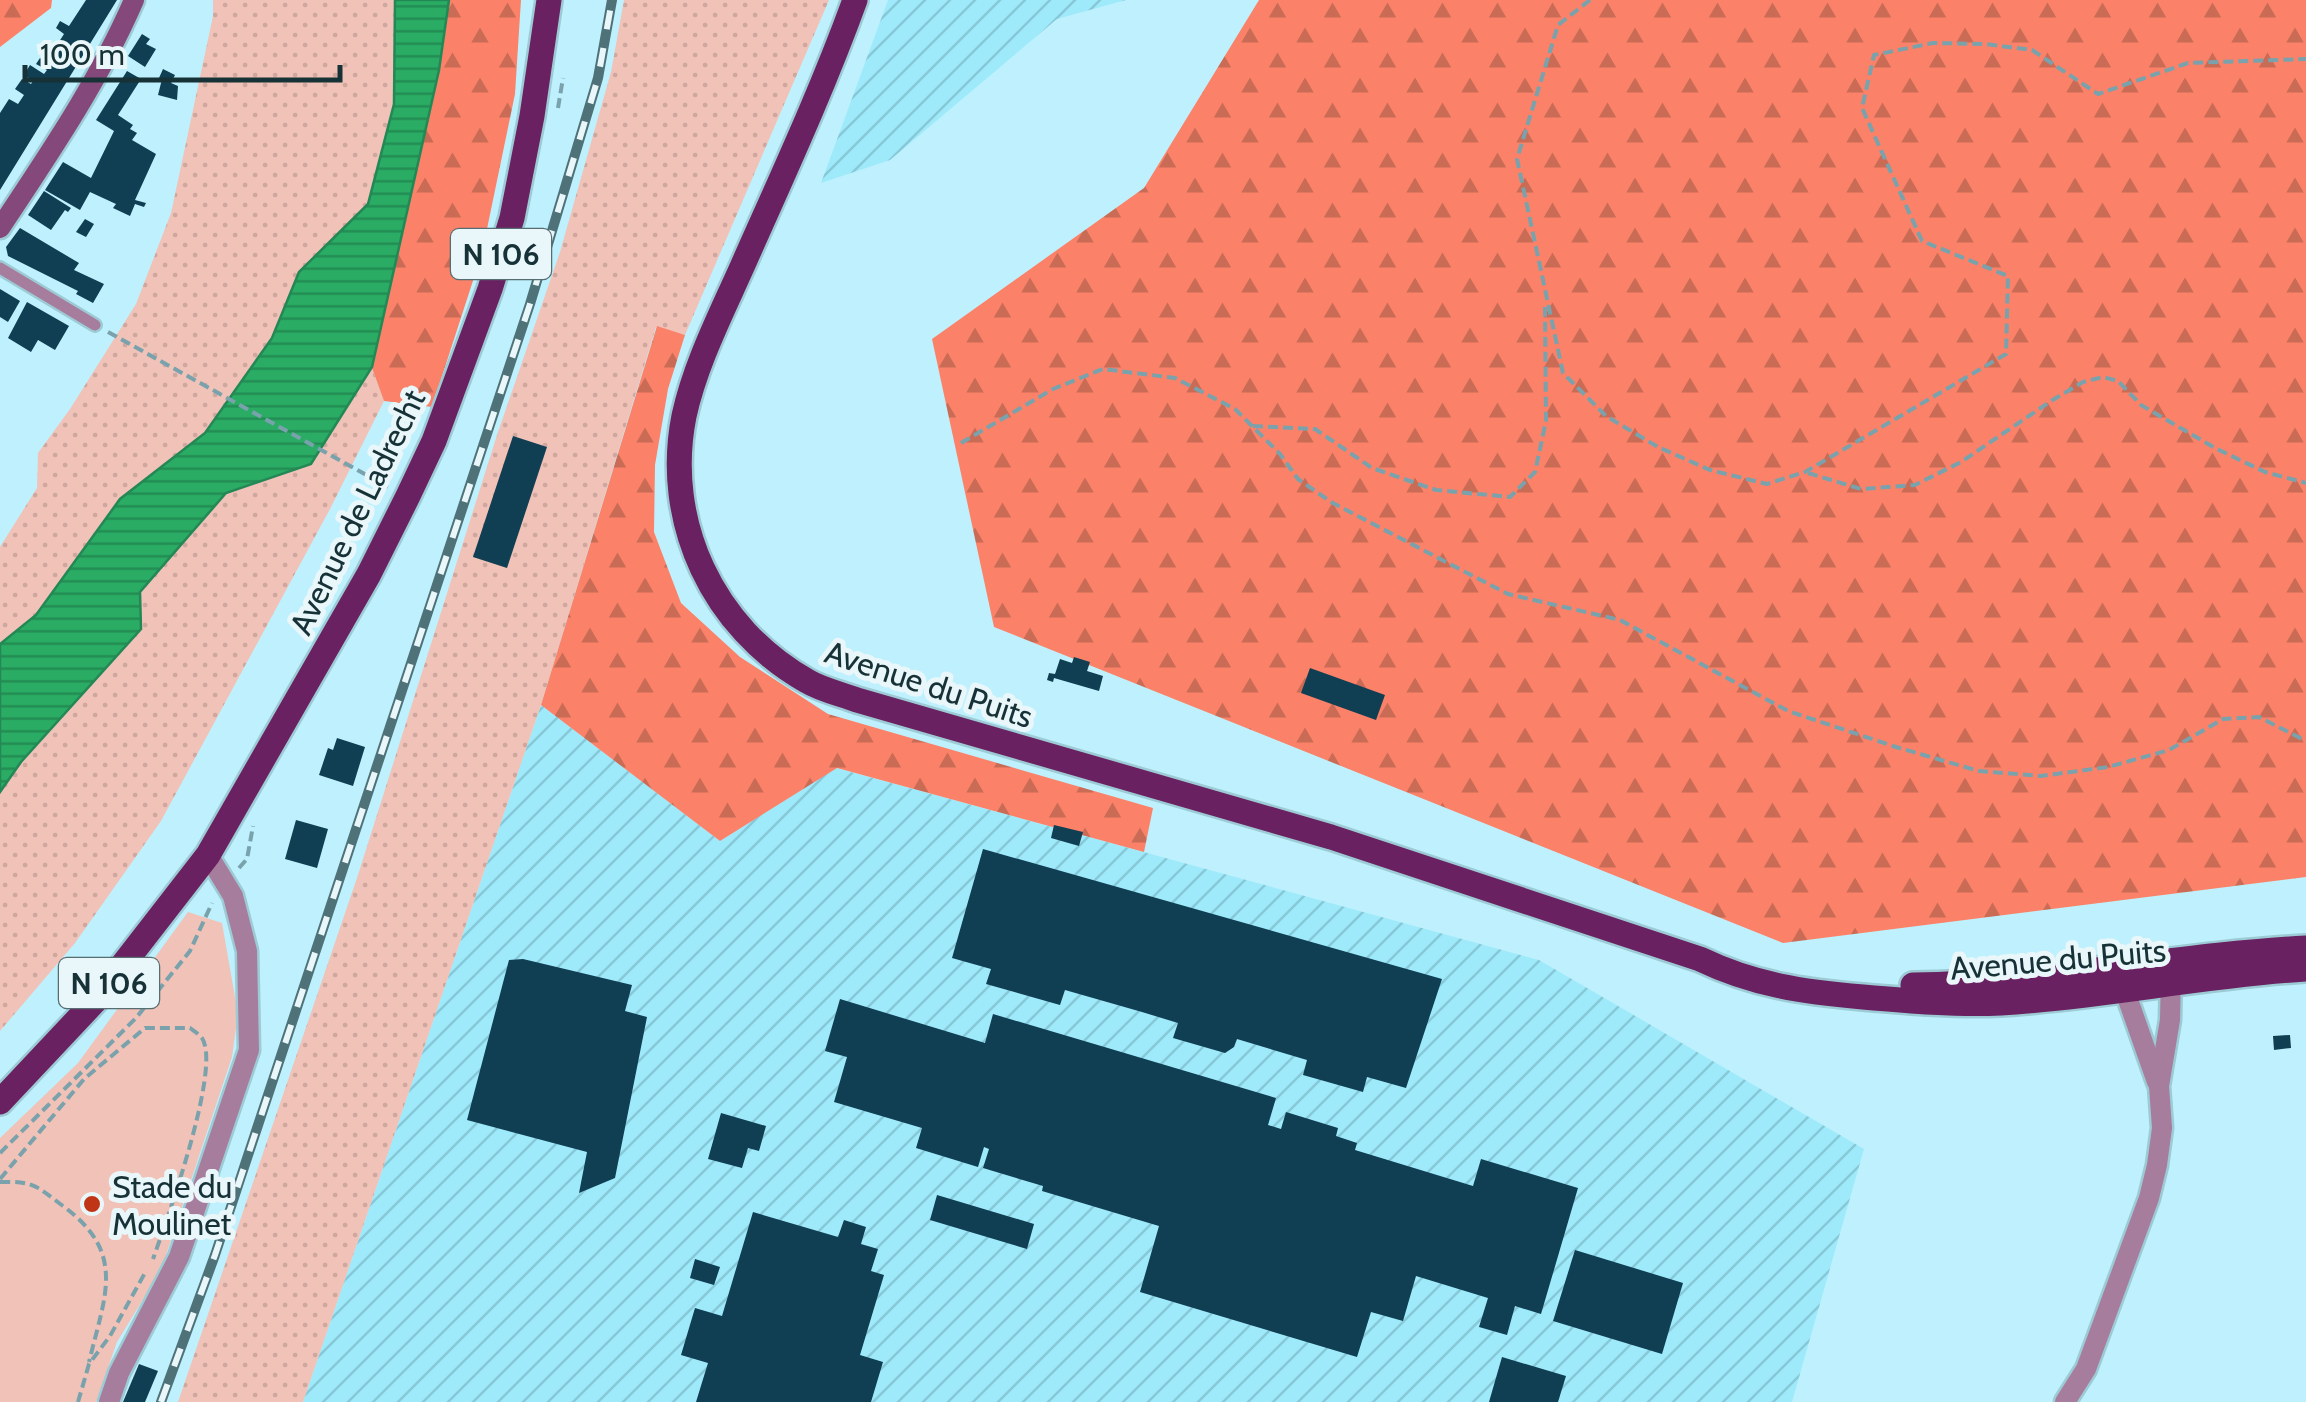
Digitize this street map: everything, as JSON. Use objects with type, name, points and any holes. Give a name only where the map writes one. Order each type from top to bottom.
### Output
[{"type":"main road","points":[[0,228],[116,42],[134,0]]},
{"type":"main road","name":"Avenue de Ladrecht","points":[[208,855],[369,574],[434,441],[512,218],[549,0]]},
{"type":"main road","name":"Avenue du Puits","points":[[854,0],[834,59],[712,335],[684,415],[678,478],[687,532],[735,624],[764,651],[808,682],[857,700],[1331,837],[1700,960],[1898,985],[2120,978],[2306,948]]},
{"type":"main road","name":"N 106","points":[[0,1102],[94,1002],[208,855]]},
{"type":"main road","name":"Avenue du Puits","points":[[2171,971],[2232,974],[2306,970]]},
{"type":"street","points":[[109,1402],[119,1372],[179,1257],[249,1050],[247,950],[233,896],[208,855]]},
{"type":"street","points":[[2158,1086],[2170,1020],[2171,971]]},
{"type":"street","points":[[2065,1402],[2086,1370],[2148,1198],[2162,1128],[2158,1086],[2120,978]]},
{"type":"lane","points":[[0,268],[95,324]]},
{"type":"path","points":[[1590,0],[1558,24],[1517,159],[1563,373],[1606,416],[1658,447],[1710,470],[1767,484],[1805,472],[2006,354],[2008,276],[1922,241],[1862,108],[1874,55],[1933,43],[2032,50],[2098,94],[2188,62],[2306,59]]},
{"type":"path","points":[[1252,426],[1314,428],[1372,468],[1420,485],[1436,490],[1510,496],[1535,472],[1546,421],[1545,296]]},
{"type":"path","points":[[95,324],[356,468]]},
{"type":"path","points":[[962,442],[1052,389],[1103,369],[1175,378],[1234,408],[1280,454],[1298,479],[1331,502],[1508,594],[1620,620],[1788,712],[1912,752],[1978,771],[2040,776],[2108,768],[2169,750],[2223,718],[2259,716],[2306,740]]},
{"type":"path","points":[[1805,472],[1861,489],[1915,485],[1960,462],[2083,382],[2103,377],[2118,381],[2141,405],[2215,448],[2264,472],[2306,484]]},
{"type":"path","points":[[0,1152],[136,1018],[190,951],[226,884]]},
{"type":"path","points":[[0,1181],[84,1080],[145,1028],[190,1028],[203,1039],[206,1056],[195,1131],[154,1258],[110,1336],[88,1364]]},
{"type":"path","points":[[0,1181],[30,1182],[83,1221],[104,1250],[106,1289],[78,1402]]},
{"type":"shaded area","points":[[213,0],[395,0],[394,104],[368,204],[299,272],[272,338],[205,433],[120,499],[36,615],[0,644],[0,547],[37,488],[38,453],[136,304],[171,213],[213,16]]},
{"type":"shaded area","points":[[395,0],[449,0],[439,70],[372,367],[311,464],[226,493],[140,592],[141,629],[21,762],[0,792],[0,644],[36,615],[120,499],[205,433],[272,338],[299,272],[368,204],[394,104]]},
{"type":"shaded area","points":[[624,0],[829,0],[685,335],[656,327],[541,705],[303,1402],[178,1402],[357,878],[498,432],[560,252],[611,72]]},
{"type":"shaded area","points":[[888,0],[1126,0],[1057,19],[890,160],[821,183]]},
{"type":"shaded area","points":[[372,368],[384,401],[161,821],[75,943],[0,1031],[0,792],[140,592],[226,493],[311,464]]},
{"type":"shaded area","points":[[541,705],[720,841],[836,768],[1539,960],[1864,1149],[1792,1402],[303,1402]]},
{"type":"shaded area","name":"Stade du Moulinet","points":[[188,912],[222,923],[238,1014],[232,1057],[161,1270],[117,1342],[96,1402],[0,1402],[0,1138],[78,1063]]},
{"type":"green space","points":[[0,0],[52,0],[51,8],[0,47]]},
{"type":"green space","points":[[440,0],[521,0],[515,94],[482,253],[432,407],[384,401],[372,368],[439,70]]},
{"type":"green space","points":[[1259,0],[2306,0],[2306,877],[1783,943],[994,627],[932,339],[1144,188]]},
{"type":"green space","points":[[657,326],[685,335],[668,389],[655,465],[654,532],[681,603],[740,657],[828,714],[1153,808],[1144,852],[837,768],[720,841],[541,705]]},
{"type":"building","points":[[86,0],[117,0],[0,190],[0,113],[9,99],[18,104],[24,95],[15,89],[22,79],[31,84],[33,81],[24,75],[30,65],[44,74],[47,70],[36,64],[40,58],[46,62],[64,34],[56,28],[60,21],[69,26]]},
{"type":"building","points":[[142,34],[150,39],[146,44],[156,49],[145,67],[128,56]]},
{"type":"building","points":[[163,69],[175,75],[171,83],[178,86],[177,100],[158,95]]},
{"type":"building","points":[[127,71],[141,79],[118,115],[133,125],[130,129],[137,133],[132,140],[156,154],[135,200],[146,203],[144,207],[135,204],[130,216],[113,208],[116,204],[90,192],[80,210],[45,190],[63,162],[91,178],[114,131],[96,120]]},
{"type":"building","points":[[44,191],[71,208],[65,210],[51,230],[28,215]]},
{"type":"building","points":[[85,219],[94,224],[86,237],[76,232]]},
{"type":"building","points":[[20,228],[79,263],[74,270],[104,284],[93,303],[76,294],[78,291],[8,256],[6,247]]},
{"type":"building","points":[[0,289],[20,301],[8,322],[0,317]]},
{"type":"building","points":[[27,302],[69,326],[55,350],[38,340],[31,352],[8,338]]},
{"type":"building","points":[[513,436],[547,447],[507,568],[473,557]]},
{"type":"building","points":[[1074,657],[1090,662],[1087,671],[1103,676],[1099,691],[1054,678],[1053,682],[1047,680],[1049,673],[1055,674],[1060,659],[1072,663]]},
{"type":"building","points":[[1310,668],[1385,695],[1376,720],[1301,693]]},
{"type":"building","points":[[337,738],[365,747],[353,786],[319,775],[328,748],[333,750]]},
{"type":"building","points":[[296,820],[328,829],[317,868],[285,859]]},
{"type":"building","points":[[1054,825],[1083,832],[1079,846],[1051,838]]},
{"type":"building","points":[[983,849],[1442,979],[1406,1088],[1367,1077],[1363,1092],[1303,1075],[1307,1060],[1237,1039],[1225,1053],[1173,1038],[1178,1023],[1142,1012],[1065,990],[1060,1005],[986,984],[991,969],[952,958]]},
{"type":"building","points":[[523,959],[632,985],[625,1011],[647,1017],[615,1178],[579,1193],[587,1152],[467,1120],[509,960]]},
{"type":"building","points":[[840,999],[985,1043],[993,1014],[1276,1098],[1268,1125],[1281,1129],[1286,1112],[1338,1128],[1336,1136],[1357,1143],[1355,1150],[1473,1186],[1481,1159],[1578,1188],[1541,1314],[1515,1306],[1507,1335],[1479,1327],[1488,1298],[1416,1276],[1403,1321],[1371,1312],[1357,1357],[1140,1292],[1159,1226],[1042,1191],[1043,1186],[983,1168],[989,1149],[984,1147],[978,1167],[916,1148],[922,1128],[834,1102],[847,1057],[825,1051]]},
{"type":"building","points":[[2290,1035],[2291,1048],[2274,1050],[2273,1036]]},
{"type":"building","points":[[721,1113],[766,1126],[759,1151],[748,1148],[742,1168],[708,1159]]},
{"type":"building","points":[[937,1195],[1034,1224],[1027,1249],[930,1220]]},
{"type":"building","points":[[753,1212],[838,1237],[844,1220],[866,1227],[861,1244],[878,1249],[871,1271],[884,1275],[860,1355],[883,1362],[871,1402],[696,1402],[708,1363],[681,1355],[695,1308],[722,1316]]},
{"type":"building","points":[[1575,1250],[1683,1283],[1662,1354],[1553,1321]]},
{"type":"building","points":[[695,1259],[720,1267],[714,1285],[690,1278]]},
{"type":"building","points":[[1502,1357],[1566,1376],[1558,1402],[1489,1402]]},
{"type":"building","points":[[139,1364],[158,1371],[145,1402],[123,1402]]},
{"type":"railway","points":[[161,1402],[215,1255],[530,304],[598,78],[612,0]]},
{"type":"place","name":"Stade du Moulinet","points":[[92,1204]]}]
